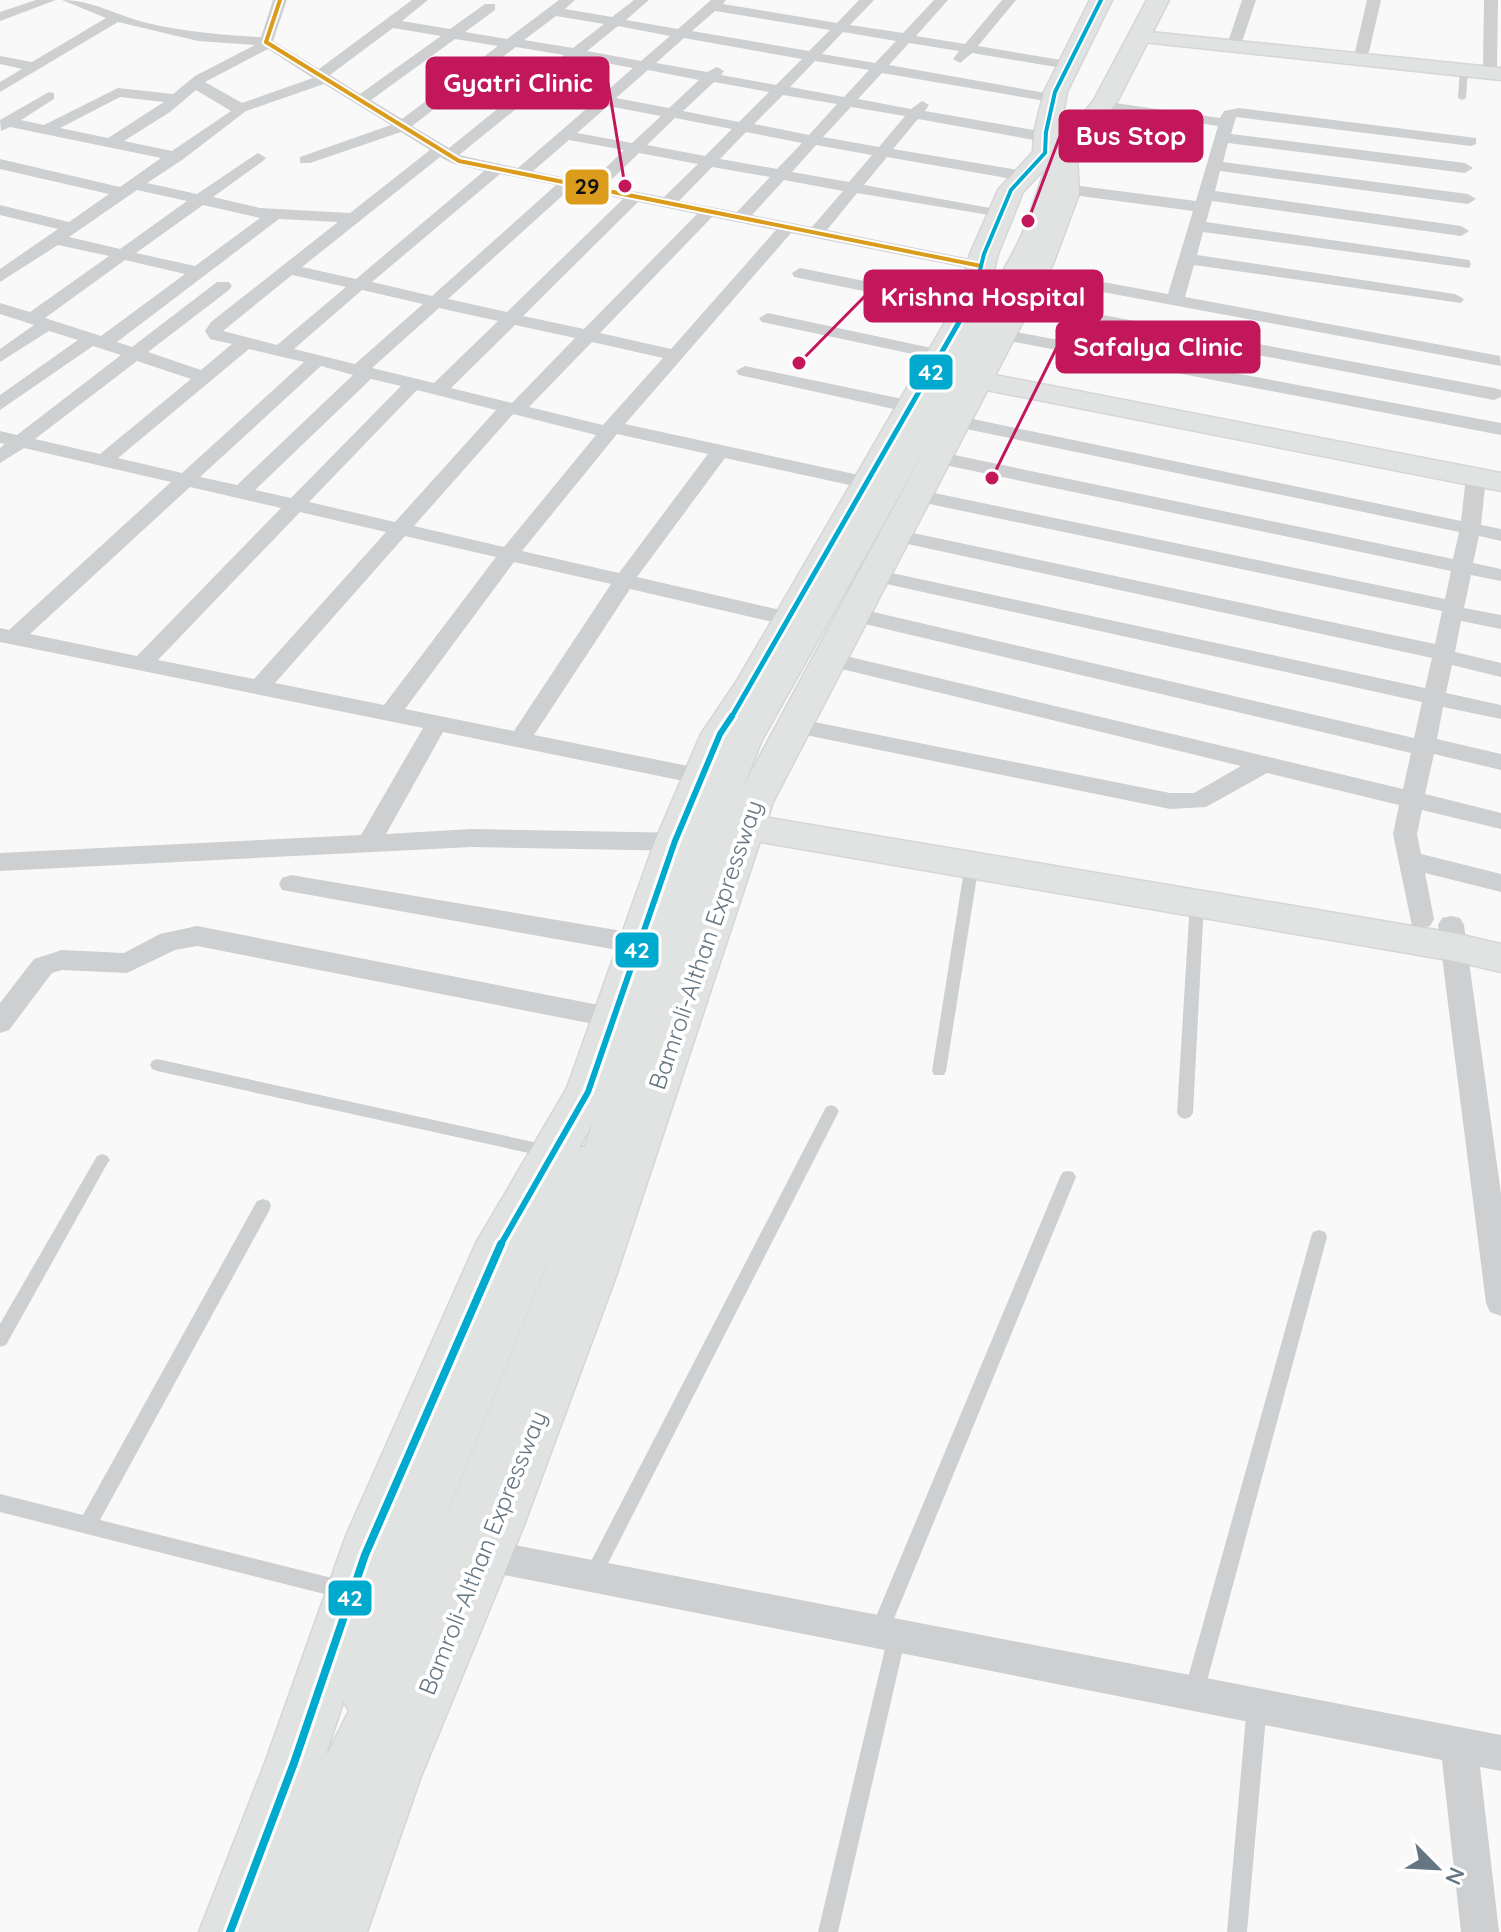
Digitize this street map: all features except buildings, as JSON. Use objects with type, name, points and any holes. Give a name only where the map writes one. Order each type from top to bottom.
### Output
[{"type":"main road","points":[[1060,135],[1102,0]]},
{"type":"main road","name":"Bamroli-Althan Expressway","points":[[336,1932],[390,1779],[484,1555],[592,1276],[718,811],[794,726],[944,439],[943,377],[999,298],[1060,135],[1068,65],[1102,0]]},
{"type":"main road","points":[[999,298],[1001,215],[1011,190],[1060,135],[1134,0]]},
{"type":"main road","name":"Bamroli-Althan Expressway","points":[[1060,135],[1142,33],[1158,0]]},
{"type":"main road","points":[[230,1932],[294,1763],[365,1555],[493,1258],[588,1092],[640,944],[718,811],[720,734],[868,483],[943,377]]},
{"type":"street","points":[[1,2],[39,0]]},
{"type":"street","points":[[0,17],[49,0]]},
{"type":"street","points":[[69,0],[142,26],[198,37],[267,43],[443,154],[496,169],[816,233],[999,298],[1501,429]]},
{"type":"street","points":[[111,143],[177,99],[195,83],[267,43],[280,0]]},
{"type":"street","points":[[0,277],[177,157],[240,108],[322,77],[421,0]]},
{"type":"street","points":[[305,160],[401,127],[568,0]]},
{"type":"street","points":[[642,0],[534,87],[353,218],[214,331],[224,338],[512,409],[868,483]]},
{"type":"street","points":[[593,188],[792,0]]},
{"type":"street","points":[[668,203],[867,0]]},
{"type":"street","points":[[741,218],[941,0]]},
{"type":"street","points":[[816,233],[1009,0]]},
{"type":"street","points":[[1236,39],[1249,0]]},
{"type":"street","points":[[1362,52],[1374,0]]},
{"type":"street","points":[[1494,1],[1497,69]]},
{"type":"street","points":[[521,174],[716,3],[775,17],[1068,65]]},
{"type":"street","points":[[360,101],[490,7]]},
{"type":"street","points":[[553,11],[943,80],[1204,201],[1461,231]]},
{"type":"street","points":[[0,88],[117,17]]},
{"type":"street","points":[[390,23],[576,53],[846,103],[1060,135]]},
{"type":"street","points":[[1142,33],[1236,39],[1497,69]]},
{"type":"street","points":[[1142,33],[1464,70],[1497,69]]},
{"type":"street","points":[[0,60],[34,67]]},
{"type":"street","points":[[470,75],[883,152],[1060,135],[1224,130],[1465,168]]},
{"type":"street","points":[[195,83],[240,108]]},
{"type":"street","points":[[46,130],[114,93],[177,99]]},
{"type":"street","points":[[4,124],[49,96]]},
{"type":"street","points":[[1175,301],[1229,114],[1239,112],[1471,141]]},
{"type":"street","points":[[4,124],[177,157]]},
{"type":"street","points":[[565,135],[1001,215]]},
{"type":"street","points":[[0,357],[39,321],[123,254],[258,158]]},
{"type":"street","points":[[0,164],[275,214],[353,218]]},
{"type":"street","points":[[1214,165],[1468,199]]},
{"type":"street","points":[[279,352],[496,169]]},
{"type":"street","points":[[240,493],[436,301],[568,183]]},
{"type":"street","points":[[438,390],[635,196]]},
{"type":"street","points":[[0,210],[72,228]]},
{"type":"street","points":[[259,687],[512,409],[709,211]]},
{"type":"street","points":[[0,404],[199,272],[275,214]]},
{"type":"street","points":[[1197,226],[1463,264]]},
{"type":"street","points":[[390,713],[508,555],[610,429],[787,227]]},
{"type":"street","points":[[55,239],[199,272]]},
{"type":"street","points":[[0,258],[21,263]]},
{"type":"street","points":[[1187,259],[1455,299]]},
{"type":"street","points":[[289,269],[675,355]]},
{"type":"street","points":[[800,273],[999,298],[1494,394]]},
{"type":"street","points":[[0,457],[9,440],[223,286]]},
{"type":"street","points":[[999,298],[1175,301],[1500,361]]},
{"type":"street","points":[[0,308],[203,377]]},
{"type":"street","points":[[768,318],[943,377],[1489,479],[1470,529],[1405,834],[1410,860],[1442,930],[1494,1198],[1501,1303]]},
{"type":"street","points":[[102,462],[245,343]]},
{"type":"street","points":[[7,637],[316,361]]},
{"type":"street","points":[[745,371],[943,377]]},
{"type":"street","name":"Bamroli-Althan Expressway","points":[[285,1932],[334,1798],[469,1521],[567,1269],[618,1106],[745,740],[943,377]]},
{"type":"street","points":[[141,664],[413,384]]},
{"type":"street","points":[[944,439],[1501,535]]},
{"type":"street","points":[[944,439],[1501,575]]},
{"type":"street","points":[[9,440],[790,619]]},
{"type":"street","points":[[520,739],[624,581],[721,450]]},
{"type":"street","points":[[915,495],[1453,609],[1501,622]]},
{"type":"street","points":[[894,535],[1501,670]]},
{"type":"street","points":[[873,575],[1501,712]]},
{"type":"street","points":[[852,614],[1501,762]]},
{"type":"street","points":[[7,637],[520,739],[718,811],[972,864],[1197,902],[1501,937]]},
{"type":"street","points":[[829,659],[1501,821]]},
{"type":"street","points":[[369,843],[437,723]]},
{"type":"street","points":[[794,726],[1170,801],[1198,801],[1264,764]]},
{"type":"street","points":[[0,862],[472,838],[718,811],[1442,930],[1501,958]]},
{"type":"street","points":[[1410,860],[1501,883]]},
{"type":"street","points":[[291,884],[640,944]]},
{"type":"street","points":[[0,1023],[43,966],[62,960],[127,963],[169,941],[197,936],[614,1018]]},
{"type":"street","points":[[484,1555],[1501,1753]]},
{"type":"street","points":[[1459,1745],[1480,1932]]},
{"type":"lane","points":[[1462,98],[1464,70]]},
{"type":"lane","points":[[939,1071],[972,864]]},
{"type":"lane","points":[[1185,1113],[1197,902]]},
{"type":"lane","points":[[157,1065],[553,1153]]},
{"type":"lane","points":[[593,1575],[831,1111]]},
{"type":"lane","points":[[0,1340],[102,1160]]},
{"type":"lane","points":[[828,1932],[888,1633],[1068,1177]]},
{"type":"lane","points":[[87,1525],[263,1206]]},
{"type":"lane","points":[[1193,1693],[1319,1237]]},
{"type":"lane","points":[[0,1503],[352,1592]]},
{"type":"lane","points":[[1237,1932],[1257,1705]]},
{"type":"transit line","name":"29","points":[[280,0],[266,42],[459,161],[981,266]]},
{"type":"transit line","name":"42","points":[[230,1932],[294,1763],[365,1555],[493,1258],[588,1092],[675,841],[720,734],[754,682],[973,298],[984,254],[1011,190],[1045,153],[1046,132],[1055,92],[1101,0]]},
{"type":"place","name":"Gyatri Clinic","points":[[625,186]]},
{"type":"place","name":"Bus Stop","points":[[1028,221]]},
{"type":"place","name":"Krishna Hospital","points":[[799,363]]},
{"type":"place","name":"Safalya Clinic","points":[[992,478]]}]
